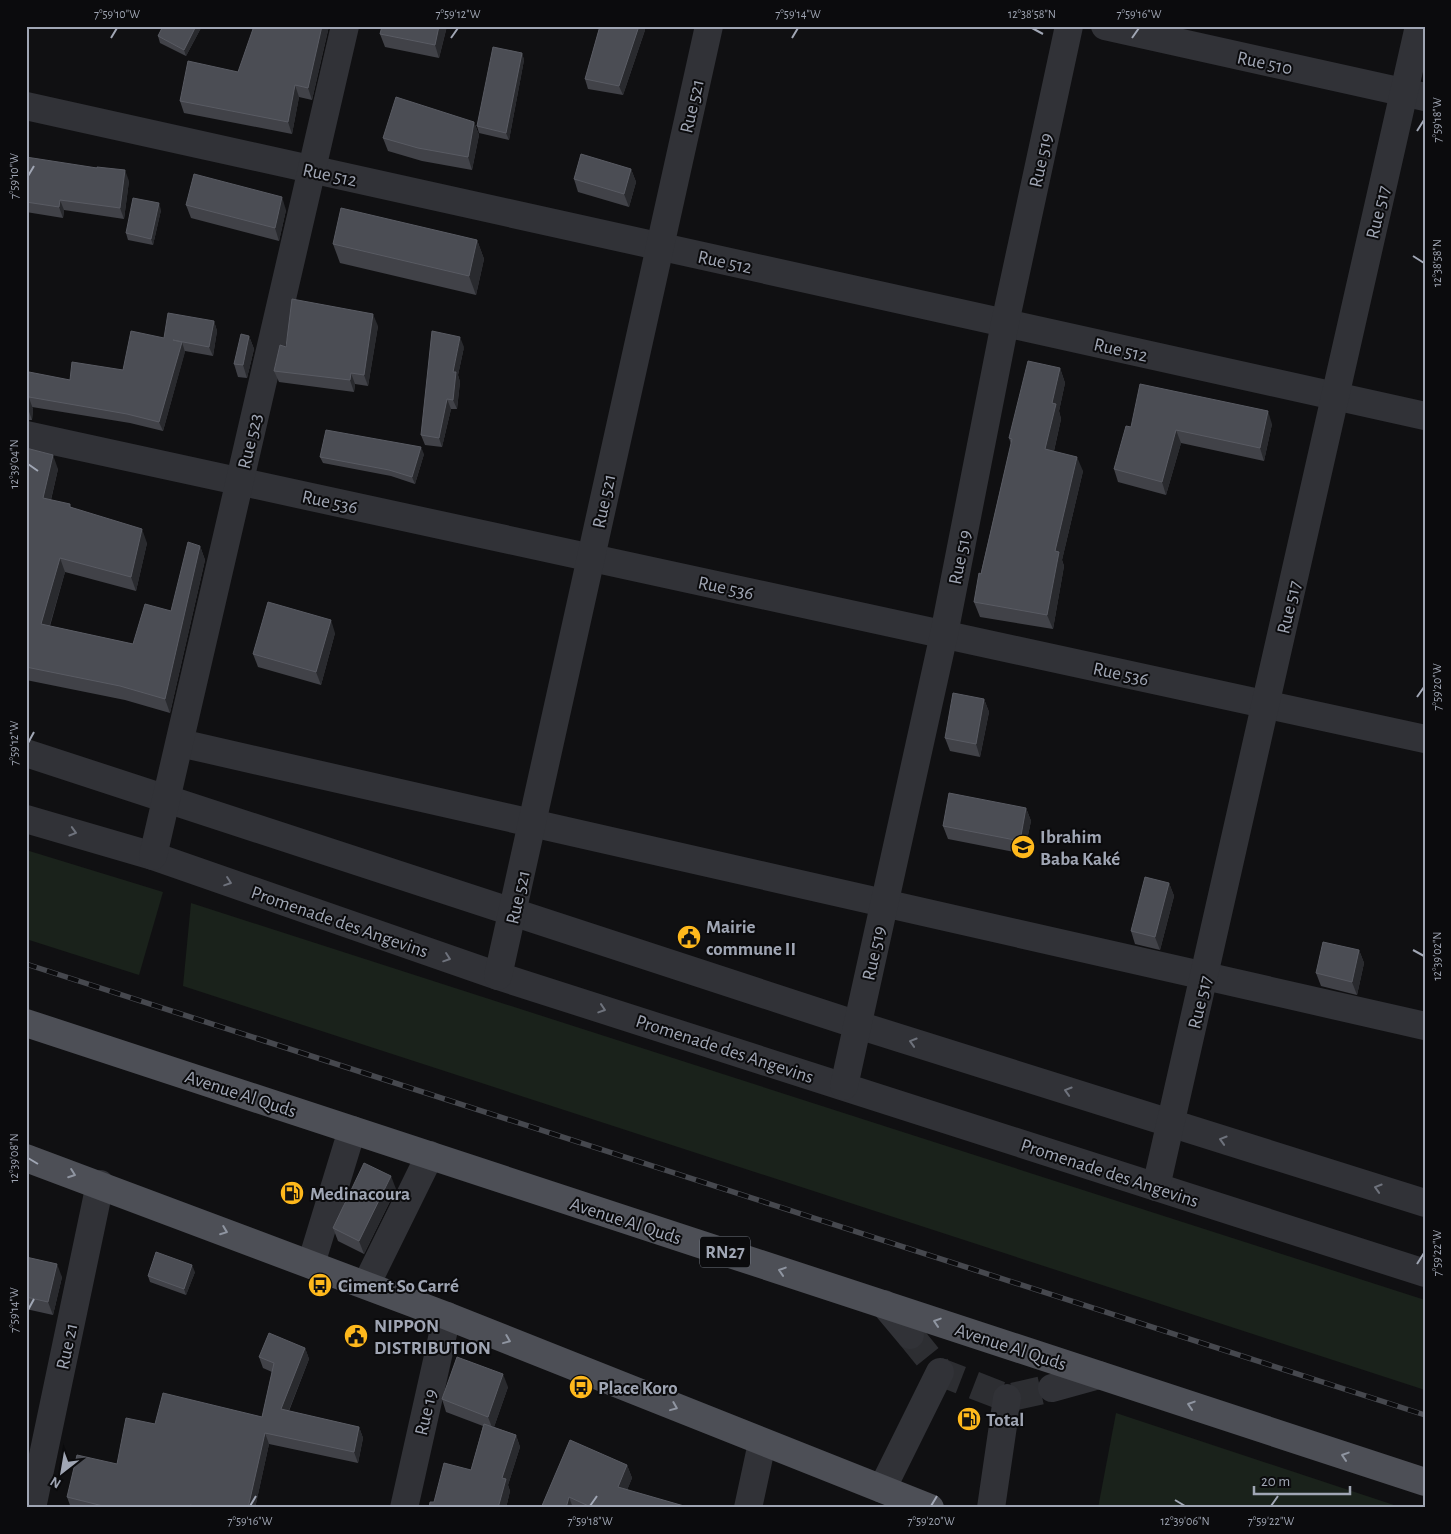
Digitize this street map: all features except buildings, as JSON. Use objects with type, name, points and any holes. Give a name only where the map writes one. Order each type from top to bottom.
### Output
[{"type":"main road","name":"Avenue Al Quds","points":[[26,1023],[1425,1482]]},
{"type":"main road","points":[[26,1158],[100,1184],[447,1316],[762,1443],[930,1508]]},
{"type":"street","name":"Rue 523","points":[[153,856],[345,26]]},
{"type":"street","name":"Rue 521","points":[[498,976],[514,913],[658,246],[709,26]]},
{"type":"street","name":"Rue 519","points":[[844,1086],[944,634],[1005,323],[1069,26]]},
{"type":"street","name":"Rue 510","points":[[1105,26],[1414,94]]},
{"type":"street","name":"Rue 517","points":[[1156,1187],[1336,396],[1414,94],[1419,26]]},
{"type":"street","name":"Rue 512","points":[[26,106],[1425,416]]},
{"type":"street","name":"Rue 536","points":[[26,436],[1425,739]]},
{"type":"street","points":[[180,743],[1425,1026]]},
{"type":"street","points":[[26,753],[858,1025],[1425,1203]]},
{"type":"street","name":"Promenade des Angevins","points":[[26,819],[153,856],[498,976],[1425,1273]]},
{"type":"street","points":[[311,1264],[339,1213],[352,1130]]},
{"type":"street","points":[[366,1285],[384,1234],[430,1155]]},
{"type":"street","name":"Rue 21","points":[[32,1508],[100,1184]]},
{"type":"street","points":[[884,1304],[910,1335]]},
{"type":"street","name":"Rue 19","points":[[404,1508],[447,1316]]},
{"type":"street","points":[[882,1490],[940,1372]]},
{"type":"street","points":[[1052,1388],[1099,1375]]},
{"type":"street","points":[[990,1508],[1007,1398]]},
{"type":"street","points":[[748,1508],[762,1443]]},
{"type":"shaded area","points":[[26,850],[163,892],[139,975],[26,939]]},
{"type":"shaded area","points":[[191,903],[1425,1300],[1425,1390],[183,986]]},
{"type":"shaded area","points":[[1116,1413],[1403,1508],[1098,1508]]},
{"type":"tunnel","points":[[910,1335],[940,1372],[1007,1398],[1052,1388]]},
{"type":"railway","points":[[26,964],[1425,1415]]},
{"type":"place","name":"Ibrahim Baba Kaké","points":[[1023,847]]},
{"type":"place","name":"Mairie commune II","points":[[689,937]]},
{"type":"place","name":"Medinacoura","points":[[292,1193]]},
{"type":"place","name":"Ciment So Carré","points":[[320,1285]]},
{"type":"place","name":"NIPPON DISTRIBUTION","points":[[356,1336]]},
{"type":"place","name":"Place Koro","points":[[581,1387]]},
{"type":"place","name":"Total","points":[[969,1419]]}]
